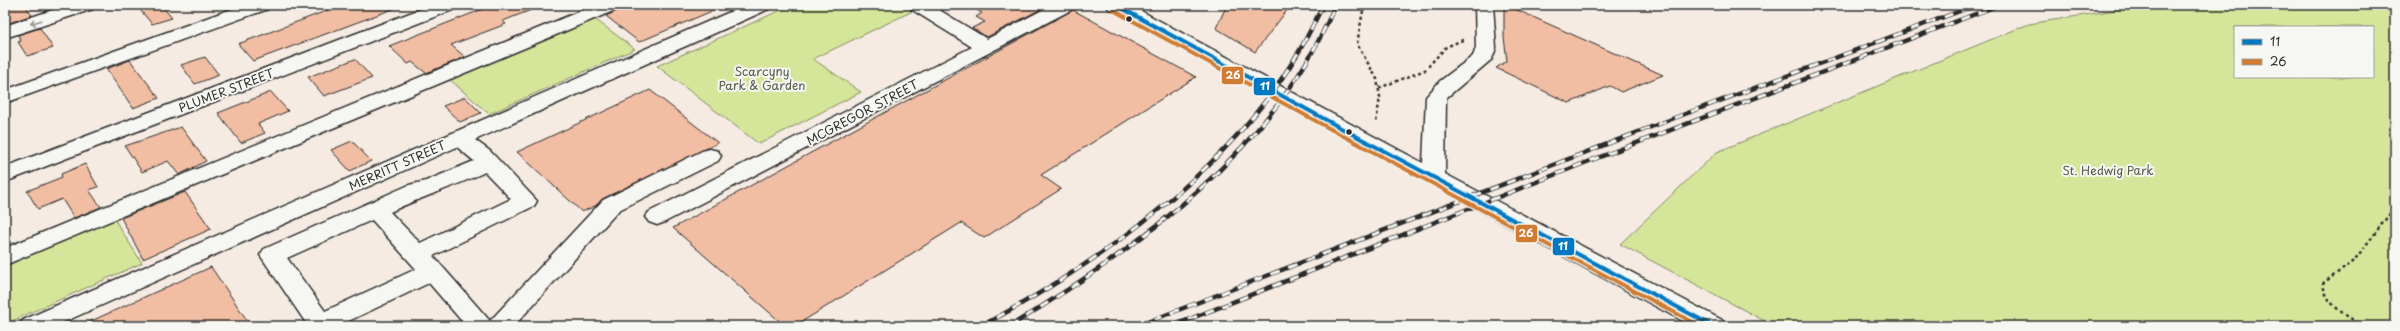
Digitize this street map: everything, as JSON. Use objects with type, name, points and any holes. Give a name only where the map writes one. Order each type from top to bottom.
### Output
[{"type":"street","points":[[5,32],[86,5]]},
{"type":"street","points":[[5,96],[261,5]]},
{"type":"street","name":"PLUMER STREET","points":[[5,175],[448,5]]},
{"type":"street","points":[[5,257],[611,5]]},
{"type":"street","name":"MERRITT STREET","points":[[32,326],[762,5]]},
{"type":"street","points":[[918,5],[986,47]]},
{"type":"street","name":"MCGREGOR STREET","points":[[657,217],[1066,5]]},
{"type":"street","points":[[1116,5],[1343,130],[1434,176],[1714,326]]},
{"type":"street","points":[[1434,176],[1436,97],[1443,88],[1482,59],[1486,48],[1484,5]]},
{"type":"street","points":[[459,138],[488,162],[526,201],[320,324],[272,255],[417,190],[431,188],[488,162]]},
{"type":"street","points":[[499,326],[611,205],[710,156]]},
{"type":"street","points":[[375,210],[480,326]]},
{"type":"path","points":[[1364,5],[1357,44],[1377,79],[1380,97],[1376,123]]},
{"type":"path","points":[[1379,88],[1425,70],[1446,47],[1485,30]]},
{"type":"path","points":[[2364,326],[2336,308],[2324,294],[2323,283],[2353,262],[2395,207]]},
{"type":"green space","name":"Scarcyny Park & Garden","points":[[792,5],[913,5],[919,8],[813,59],[861,92],[759,144],[657,66]]},
{"type":"green space","name":"St. Hedwig Park","points":[[2196,5],[2318,5],[2395,9],[2395,326],[1774,326],[1620,244],[1717,152],[2029,24],[2121,9]]},
{"type":"green space","points":[[592,17],[635,49],[489,114],[448,78]]},
{"type":"green space","points":[[113,217],[142,263],[5,324],[5,262]]},
{"type":"building","points":[[5,5],[25,5],[32,15],[9,23],[5,18]]},
{"type":"building","points":[[136,5],[161,5],[172,18],[152,24]]},
{"type":"building","points":[[342,5],[401,6],[253,61],[238,44]]},
{"type":"building","points":[[493,5],[541,6],[503,21],[506,24],[451,45],[465,57],[426,73],[412,62],[408,64],[389,46]]},
{"type":"building","points":[[621,5],[726,5],[639,42],[606,16],[619,10]]},
{"type":"building","points":[[968,5],[1049,5],[987,37],[972,28],[985,22],[976,17],[982,13]]},
{"type":"building","points":[[1227,5],[1291,5],[1255,52],[1216,28]]},
{"type":"building","points":[[1504,5],[1663,75],[1621,92],[1610,86],[1569,103],[1496,68],[1507,61],[1504,37]]},
{"type":"building","points":[[1073,10],[1196,77],[1041,175],[1061,189],[984,238],[961,223],[795,326],[785,326],[673,228]]},
{"type":"building","points":[[40,28],[53,48],[27,56],[18,42],[21,41],[18,35]]},
{"type":"building","points":[[205,57],[219,75],[195,84],[181,65]]},
{"type":"building","points":[[355,59],[372,78],[324,96],[308,77]]},
{"type":"building","points":[[130,60],[159,98],[133,108],[106,69]]},
{"type":"building","points":[[650,90],[718,143],[602,199],[597,205],[582,212],[517,152]]},
{"type":"building","points":[[271,92],[288,111],[258,124],[265,133],[241,143],[218,113]]},
{"type":"building","points":[[465,97],[481,113],[460,122],[443,106]]},
{"type":"building","points":[[181,127],[206,161],[179,175],[168,161],[142,172],[125,146]]},
{"type":"building","points":[[352,141],[371,161],[350,171],[331,150]]},
{"type":"building","points":[[85,164],[98,187],[89,190],[101,207],[74,218],[62,199],[38,209],[27,191],[62,177],[61,174]]},
{"type":"building","points":[[185,192],[211,229],[143,259],[121,218]]},
{"type":"building","points":[[211,267],[251,326],[80,326]]},
{"type":"railway","points":[[981,326],[1071,274],[1158,210],[1198,174],[1236,136],[1269,96],[1298,53],[1323,5]]},
{"type":"railway","points":[[1010,326],[1106,264],[1153,228],[1198,190],[1240,149],[1278,104],[1310,56],[1335,5]]},
{"type":"railway","points":[[1137,326],[1677,117],[1976,5]]},
{"type":"railway","points":[[1172,326],[1592,160],[1999,5]]},
{"type":"transit line","name":"11","points":[[1116,5],[1339,127],[1713,326]]},
{"type":"transit line","name":"26","points":[[1113,10],[1336,132],[1700,326]]}]
